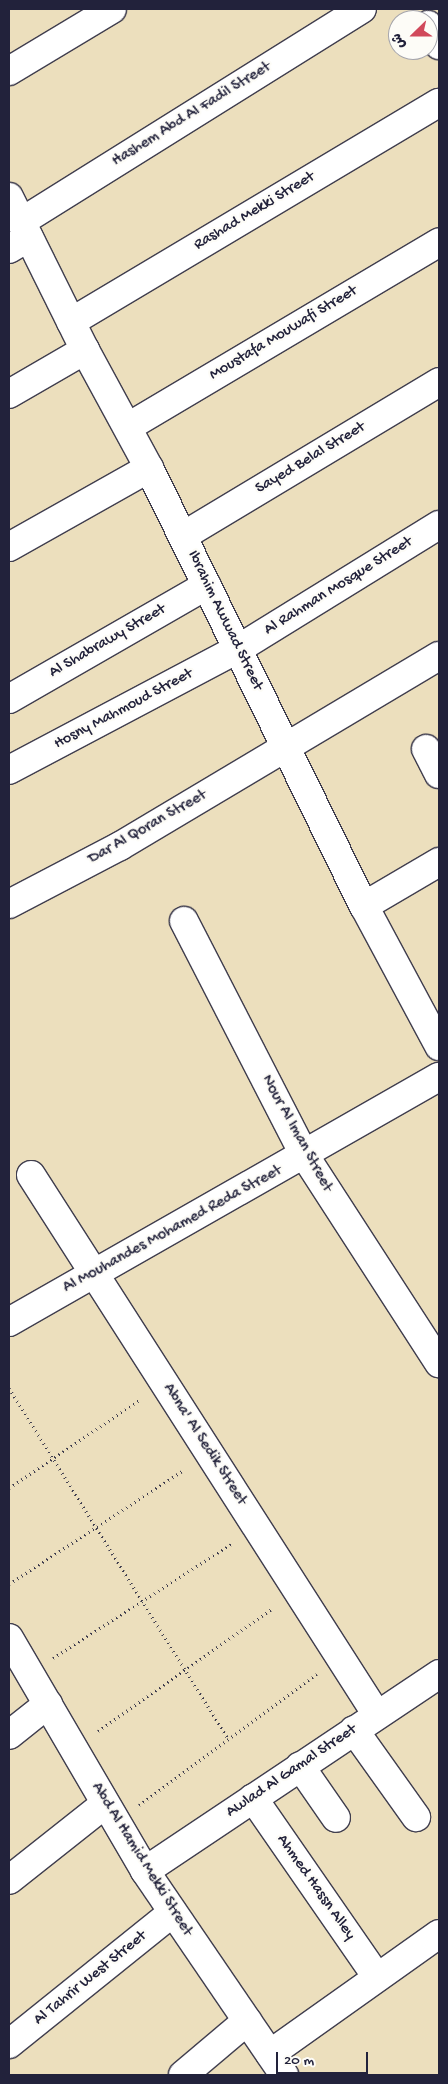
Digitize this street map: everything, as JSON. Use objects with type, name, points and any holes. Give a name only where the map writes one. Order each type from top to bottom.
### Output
[{"type":"street","points":[[9,71],[112,9]]},
{"type":"street","name":"Hashem Abd Al Fadil Street","points":[[20,236],[362,9]]},
{"type":"street","name":"Rashad Mekki Street","points":[[71,322],[439,103]]},
{"type":"street","name":"Ibrahim Awwad Street","points":[[9,197],[20,236],[71,322],[150,468],[284,747],[364,906],[432,1013],[439,1046]]},
{"type":"street","name":"Moustafa Mouwafi Street","points":[[128,427],[439,242]]},
{"type":"street","points":[[9,394],[85,350]]},
{"type":"street","name":"Sayed Belal Street","points":[[183,536],[439,382]]},
{"type":"street","points":[[9,547],[150,468]]},
{"type":"street","name":"Al Rahman Mosque Street","points":[[238,649],[439,525]]},
{"type":"street","name":"Al Shabrawy Street","points":[[9,699],[207,585]]},
{"type":"street","name":"Hosny Mahmoud Street","points":[[9,770],[238,649]]},
{"type":"street","name":"Dar Al Qoran Street","points":[[9,904],[120,846],[439,656]]},
{"type":"street","points":[[426,749],[439,774]]},
{"type":"street","points":[[364,906],[439,862]]},
{"type":"street","name":"Nour Al Iman Street","points":[[184,921],[305,1156],[439,1363]]},
{"type":"street","name":"Al Mouhandes Mohamed Reda Street","points":[[9,1322],[305,1156],[439,1077]]},
{"type":"street","name":"Abna' Al Sedik Street","points":[[32,1175],[377,1715]]},
{"type":"street","name":"Abd Al Hamid Mekki Street","points":[[9,1638],[145,1871],[277,2064]]},
{"type":"street","name":"Awlad Al Gamal Street","points":[[145,1871],[377,1715],[435,1685]]},
{"type":"street","points":[[9,1735],[48,1704]]},
{"type":"street","points":[[354,1730],[416,1817]]},
{"type":"street","points":[[300,1766],[336,1818]]},
{"type":"street","name":"Ahmed Hassn Alley","points":[[253,1798],[377,1977]]},
{"type":"street","points":[[9,1880],[111,1813]]},
{"type":"street","name":"Al Tahrir West Street","points":[[9,2044],[172,1913]]},
{"type":"street","points":[[277,2064],[377,1977],[437,1939]]},
{"type":"street","points":[[183,2075],[247,2021]]},
{"type":"path","points":[[9,1488],[164,1383]]},
{"type":"path","points":[[9,1388],[228,1739]]},
{"type":"path","points":[[9,1584],[209,1453]]},
{"type":"path","points":[[30,1674],[257,1528]]},
{"type":"path","points":[[73,1748],[298,1591]]},
{"type":"path","points":[[111,1813],[228,1739],[340,1657]]}]
